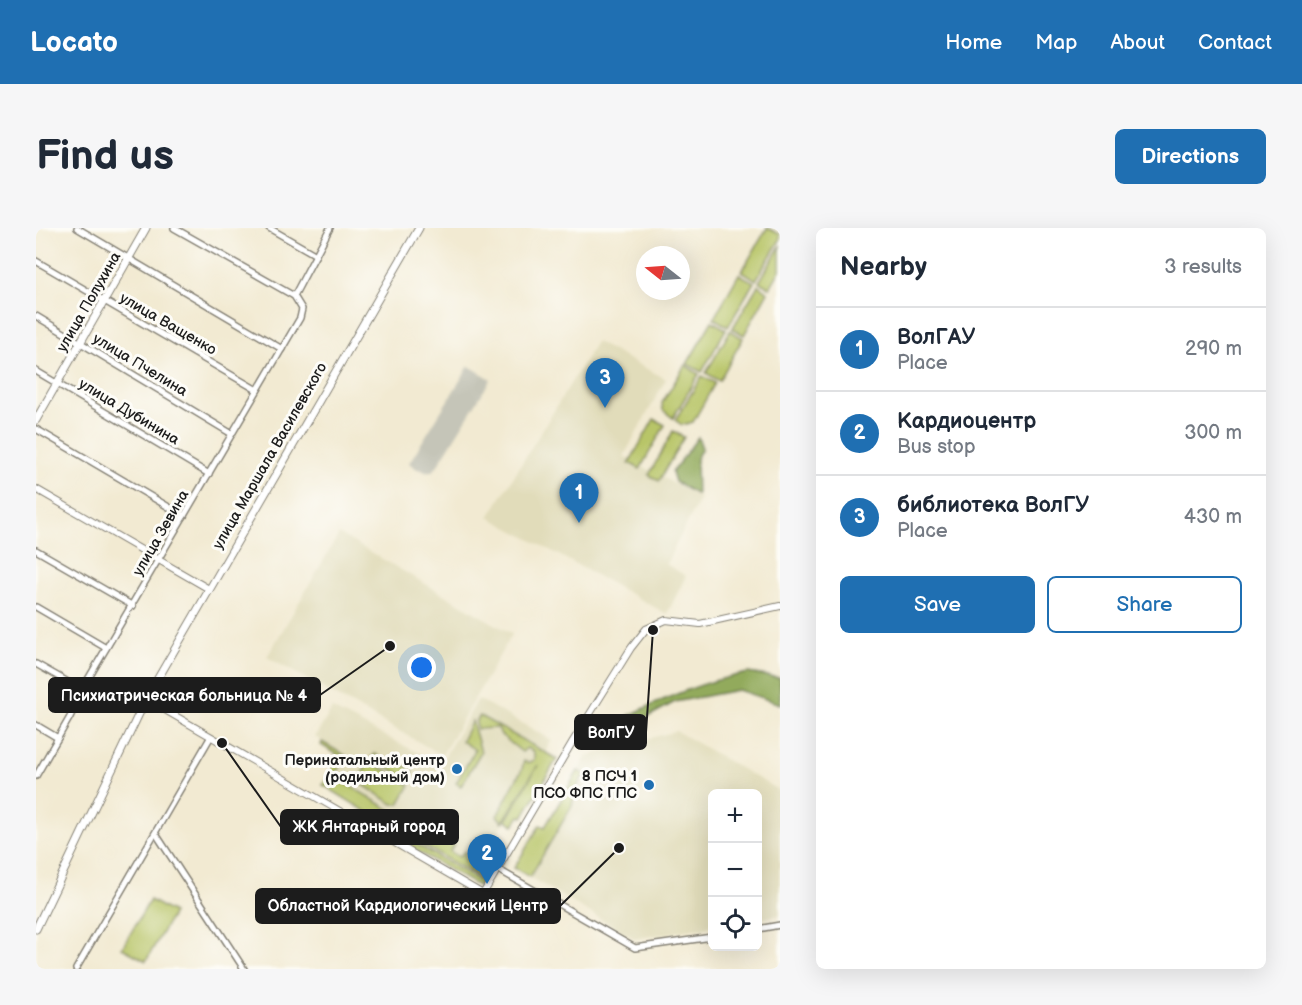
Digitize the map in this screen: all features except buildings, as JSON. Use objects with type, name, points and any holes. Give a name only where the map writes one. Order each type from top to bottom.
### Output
[{"type":"main road","name":"улица Полухина","points":[[36,420],[146,228]]},
{"type":"main road","name":"улица Маршала Василевского","points":[[36,929],[146,699],[419,228]]},
{"type":"street","points":[[77,228],[282,349]]},
{"type":"street","points":[[174,228],[296,299]]},
{"type":"street","points":[[269,228],[315,255]]},
{"type":"street","name":"улица Зевина","points":[[36,776],[106,648],[133,606],[300,318],[302,309],[296,299],[315,255],[330,228]]},
{"type":"street","name":"улица Ващенко","points":[[36,261],[257,390]]},
{"type":"street","name":"улица Пчелина","points":[[36,316],[232,434]]},
{"type":"street","name":"улица Дубинина","points":[[36,371],[209,474]]},
{"type":"street","points":[[36,429],[184,516]]},
{"type":"street","points":[[36,489],[209,589]]},
{"type":"street","points":[[36,550],[133,606]]},
{"type":"street","points":[[146,699],[483,894],[573,741],[631,648],[646,629],[666,620],[695,625],[780,606]]},
{"type":"street","points":[[36,607],[106,648]]},
{"type":"street","points":[[36,664],[82,690]]},
{"type":"street","points":[[36,725],[58,738]]},
{"type":"street","points":[[76,969],[210,738]]},
{"type":"street","points":[[156,834],[244,969]]},
{"type":"street","points":[[499,870],[635,948],[708,938]]},
{"type":"street","points":[[762,928],[780,925]]},
{"type":"shaded area","points":[[596,342],[666,379],[624,456],[700,498],[666,564],[686,576],[667,614],[489,517]]},
{"type":"shaded area","points":[[469,366],[491,379],[436,468],[431,472],[417,469],[409,463]]},
{"type":"shaded area","points":[[339,534],[512,634],[442,755],[267,657]]},
{"type":"shaded area","points":[[478,699],[552,740],[479,867],[423,834],[424,828],[336,777],[348,756],[315,737],[332,709],[440,764]]},
{"type":"shaded area","points":[[676,731],[780,791],[780,915],[762,918],[762,789],[708,789],[708,927],[635,939],[514,868],[540,825],[545,827],[587,756]]},
{"type":"green space","points":[[767,228],[780,234],[780,240],[756,280],[742,271]]},
{"type":"green space","points":[[780,246],[780,270],[770,288],[759,282]]},
{"type":"green space","points":[[739,274],[754,282],[728,327],[714,318]]},
{"type":"green space","points":[[758,285],[768,292],[744,335],[732,329]]},
{"type":"green space","points":[[712,321],[726,329],[702,372],[687,364]]},
{"type":"green space","points":[[730,331],[743,338],[719,381],[706,373]]},
{"type":"green space","points":[[685,365],[699,374],[673,418],[663,410],[662,403]]},
{"type":"green space","points":[[702,376],[715,383],[693,422],[682,425],[675,420]]},
{"type":"green space","points":[[654,419],[665,425],[640,469],[629,463]]},
{"type":"green space","points":[[673,431],[684,437],[659,481],[649,475]]},
{"type":"green space","points":[[698,437],[702,448],[696,459],[697,495],[675,482],[672,472]]},
{"type":"green space","points":[[748,673],[780,678],[780,704],[738,690],[675,702],[626,729],[624,718],[654,704],[700,685]]},
{"type":"green space","points":[[480,716],[557,759],[523,817],[520,816],[514,825],[506,820],[538,765],[503,822],[497,816],[524,761],[528,763],[534,760],[534,752],[527,748],[522,752],[501,735],[498,728],[477,729],[476,721]]},
{"type":"green space","points":[[472,721],[481,752],[461,786],[456,783],[475,750],[462,741]]},
{"type":"green space","points":[[322,742],[346,756],[335,777],[409,821],[404,830],[399,832],[323,785],[339,756],[321,745]]},
{"type":"green space","points":[[375,754],[387,761],[393,759],[413,771],[411,780],[371,758]]},
{"type":"green space","points":[[370,761],[410,785],[399,804],[393,804],[360,783],[359,778]]},
{"type":"green space","points":[[578,771],[584,774],[575,791],[572,806],[530,877],[514,868],[540,825],[545,827]]},
{"type":"green space","points":[[415,823],[424,828],[423,833],[440,844],[454,844],[450,851],[459,857],[464,851],[466,853],[464,858],[475,865],[491,836],[501,837],[478,877],[409,837],[407,832]]},
{"type":"green space","points":[[412,842],[478,880],[491,859],[498,863],[485,884],[478,886],[408,846]]},
{"type":"green space","points":[[150,900],[173,913],[146,961],[122,948]]},
{"type":"place","name":"библиотека ВолГУ","points":[[605,408]]},
{"type":"place","name":"ВолГАУ","points":[[579,523]]},
{"type":"place","name":"ВолГУ","points":[[653,630]]},
{"type":"place","name":"Психиатрическая больница № 4","points":[[390,646]]},
{"type":"place","name":"ЖК Янтарный город","points":[[222,743]]},
{"type":"place","name":"Перинатальный центр (родильный дом)","points":[[457,769]]},
{"type":"place","name":"8 ПСЧ 1 ПСО ФПС ГПС","points":[[649,785]]},
{"type":"place","name":"Областной Кардиологический Центр","points":[[619,848]]},
{"type":"place","name":"Кардиоцентр","points":[[487,884]]}]
